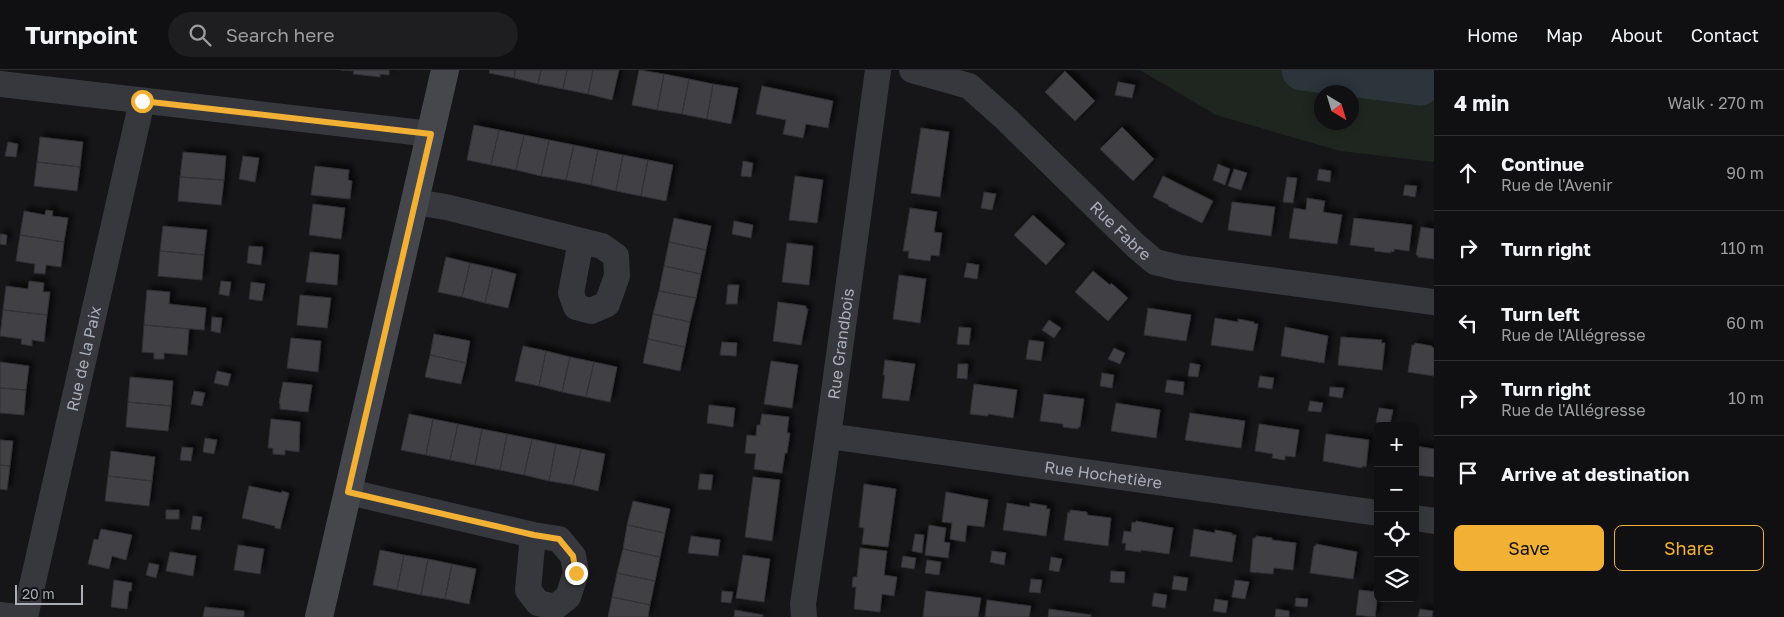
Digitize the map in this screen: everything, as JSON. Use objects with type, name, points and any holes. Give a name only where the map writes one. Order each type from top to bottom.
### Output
[{"type":"street","points":[[318,617],[445,70]]},
{"type":"street","name":"Rue Grandbois","points":[[804,617],[804,604],[878,70]]},
{"type":"street","name":"Rue Fabre","points":[[912,70],[969,86],[1155,262],[1180,268],[1434,302]]},
{"type":"street","points":[[0,84],[431,134]]},
{"type":"street","name":"Rue de la Paix","points":[[25,617],[142,101]]},
{"type":"street","points":[[415,202],[446,207],[581,241]]},
{"type":"street","name":"Rue Hochetière","points":[[828,436],[1374,512]]},
{"type":"street","points":[[348,492],[534,535]]},
{"type":"street","points":[[1419,519],[1434,521]]},
{"type":"street","points":[[0,615],[17,617]]},
{"type":"shaded area","points":[[1140,70],[1434,70],[1434,162],[1340,151],[1216,115]]},
{"type":"building","points":[[341,70],[389,70],[389,75],[380,74],[380,77],[353,74],[354,71]]},
{"type":"building","points":[[490,70],[515,70],[514,78],[489,73]]},
{"type":"building","points":[[515,70],[541,70],[538,84],[514,78]]},
{"type":"building","points":[[541,70],[567,70],[563,89],[538,84]]},
{"type":"building","points":[[567,70],[593,70],[588,94],[563,89]]},
{"type":"building","points":[[593,70],[619,70],[612,100],[588,94]]},
{"type":"building","points":[[639,70],[664,74],[657,110],[632,105]]},
{"type":"building","points":[[1065,71],[1095,101],[1075,121],[1045,92]]},
{"type":"building","points":[[664,74],[689,79],[682,114],[657,110]]},
{"type":"building","points":[[689,79],[713,84],[707,119],[682,114]]},
{"type":"building","points":[[1118,82],[1135,85],[1132,98],[1115,95]]},
{"type":"building","points":[[713,84],[738,88],[731,124],[707,119]]},
{"type":"building","points":[[762,86],[833,101],[828,128],[806,124],[803,138],[783,134],[786,120],[756,114]]},
{"type":"building","points":[[474,125],[499,130],[491,165],[467,160]]},
{"type":"building","points":[[1122,127],[1154,159],[1133,181],[1100,149]]},
{"type":"building","points":[[921,128],[949,132],[940,197],[911,193]]},
{"type":"building","points":[[499,130],[524,135],[516,170],[491,165]]},
{"type":"building","points":[[524,135],[549,140],[541,176],[516,170]]},
{"type":"building","points":[[40,137],[83,142],[80,167],[37,162]]},
{"type":"building","points":[[549,140],[574,145],[566,180],[541,176]]},
{"type":"building","points":[[8,142],[18,144],[16,157],[5,156]]},
{"type":"building","points":[[574,145],[598,150],[591,185],[566,180]]},
{"type":"building","points":[[598,150],[623,155],[616,191],[591,185]]},
{"type":"building","points":[[183,152],[226,156],[224,180],[180,177]]},
{"type":"building","points":[[623,155],[648,160],[641,196],[616,191]]},
{"type":"building","points":[[243,156],[259,158],[255,182],[239,179]]},
{"type":"building","points":[[648,160],[673,165],[666,201],[641,196]]},
{"type":"building","points":[[743,161],[753,163],[751,177],[741,176]]},
{"type":"building","points":[[37,162],[80,167],[77,191],[34,186]]},
{"type":"building","points":[[1218,164],[1230,169],[1225,185],[1213,180]]},
{"type":"building","points":[[315,166],[349,170],[348,180],[352,181],[350,199],[311,195]]},
{"type":"building","points":[[1234,169],[1247,173],[1241,190],[1228,186]]},
{"type":"building","points":[[1319,169],[1331,171],[1330,182],[1317,180]]},
{"type":"building","points":[[795,176],[823,180],[817,223],[789,220]]},
{"type":"building","points":[[1163,176],[1213,201],[1202,223],[1153,197]]},
{"type":"building","points":[[180,177],[224,180],[221,205],[178,201]]},
{"type":"building","points":[[1287,177],[1297,178],[1293,203],[1283,202]]},
{"type":"building","points":[[1405,185],[1417,186],[1415,197],[1403,195]]},
{"type":"building","points":[[984,192],[996,194],[992,210],[981,208]]},
{"type":"building","points":[[1307,198],[1325,201],[1323,212],[1342,215],[1337,244],[1289,238],[1294,208],[1306,210]]},
{"type":"building","points":[[1232,202],[1275,207],[1271,236],[1228,230]]},
{"type":"building","points":[[313,204],[345,208],[341,239],[309,235]]},
{"type":"building","points":[[910,208],[937,212],[934,232],[942,233],[939,256],[931,255],[930,261],[908,258],[909,251],[903,251]]},
{"type":"building","points":[[46,210],[53,211],[52,216],[68,218],[64,242],[20,235],[24,211],[45,215]]},
{"type":"building","points":[[1033,215],[1065,244],[1046,265],[1014,235]]},
{"type":"building","points":[[674,218],[711,226],[706,250],[669,242]]},
{"type":"building","points":[[1354,218],[1412,225],[1409,251],[1394,249],[1394,252],[1391,251],[1391,253],[1374,251],[1375,248],[1350,245]]},
{"type":"building","points":[[734,221],[753,225],[751,238],[732,234]]},
{"type":"building","points":[[163,226],[207,230],[204,255],[160,251]]},
{"type":"building","points":[[1421,227],[1434,229],[1434,259],[1418,257],[1416,255]]},
{"type":"building","points":[[0,234],[7,235],[6,245],[0,244]]},
{"type":"building","points":[[20,235],[64,242],[61,267],[46,265],[45,274],[34,273],[35,264],[16,261]]},
{"type":"building","points":[[669,242],[706,250],[701,274],[664,266]]},
{"type":"building","points":[[787,243],[813,246],[809,285],[782,282]]},
{"type":"building","points":[[249,246],[263,247],[261,265],[247,263]]},
{"type":"building","points":[[160,251],[204,255],[202,280],[158,276]]},
{"type":"building","points":[[310,252],[339,255],[337,285],[306,282]]},
{"type":"building","points":[[446,257],[470,263],[462,297],[438,292]]},
{"type":"building","points":[[470,263],[493,268],[485,303],[462,297]]},
{"type":"building","points":[[967,263],[979,265],[977,279],[964,277]]},
{"type":"building","points":[[664,266],[701,274],[696,298],[659,291]]},
{"type":"building","points":[[493,268],[516,274],[508,308],[485,303]]},
{"type":"building","points":[[1093,271],[1128,298],[1108,321],[1075,292]]},
{"type":"building","points":[[899,275],[926,279],[920,323],[893,319]]},
{"type":"building","points":[[29,281],[44,283],[43,292],[50,292],[47,315],[3,310],[6,286],[28,289]]},
{"type":"building","points":[[221,281],[231,282],[229,296],[219,294]]},
{"type":"building","points":[[251,282],[265,284],[262,301],[249,299]]},
{"type":"building","points":[[728,285],[739,285],[737,304],[726,304]]},
{"type":"building","points":[[147,290],[170,292],[169,304],[206,308],[204,330],[144,325]]},
{"type":"building","points":[[659,291],[696,298],[690,322],[653,314]]},
{"type":"building","points":[[300,295],[331,298],[327,328],[297,325]]},
{"type":"building","points":[[778,302],[806,306],[806,309],[808,309],[801,345],[773,341]]},
{"type":"building","points":[[1148,308],[1191,315],[1186,341],[1144,335]]},
{"type":"building","points":[[3,310],[47,315],[44,342],[32,340],[32,346],[21,344],[22,339],[0,336]]},
{"type":"building","points":[[653,314],[690,322],[685,347],[648,339]]},
{"type":"building","points":[[212,317],[222,318],[220,333],[211,331]]},
{"type":"building","points":[[1215,318],[1238,322],[1238,319],[1258,324],[1253,351],[1211,345]]},
{"type":"building","points":[[1049,320],[1061,328],[1054,338],[1042,330]]},
{"type":"building","points":[[144,325],[189,329],[187,355],[164,353],[164,359],[154,359],[154,353],[142,352]]},
{"type":"building","points":[[959,327],[971,328],[969,345],[957,344]]},
{"type":"building","points":[[1285,327],[1328,336],[1324,363],[1281,356]]},
{"type":"building","points":[[434,334],[470,341],[466,363],[430,355]]},
{"type":"building","points":[[1341,337],[1382,340],[1381,343],[1385,343],[1382,370],[1338,365]]},
{"type":"building","points":[[291,338],[321,341],[318,372],[287,368]]},
{"type":"building","points":[[648,339],[685,347],[680,371],[643,363]]},
{"type":"building","points":[[1029,340],[1044,342],[1041,361],[1026,359]]},
{"type":"building","points":[[722,342],[737,343],[736,356],[720,355]]},
{"type":"building","points":[[1415,343],[1434,348],[1434,376],[1408,372],[1412,345]]},
{"type":"building","points":[[523,346],[546,351],[539,386],[515,381]]},
{"type":"building","points":[[1114,348],[1125,353],[1120,364],[1108,359]]},
{"type":"building","points":[[546,351],[570,357],[562,392],[539,386]]},
{"type":"building","points":[[430,355],[466,363],[461,384],[425,377]]},
{"type":"building","points":[[570,357],[594,362],[586,397],[562,392]]},
{"type":"building","points":[[885,360],[915,364],[909,401],[882,398]]},
{"type":"building","points":[[771,361],[798,365],[792,408],[764,404]]},
{"type":"building","points":[[0,362],[29,366],[26,390],[0,388]]},
{"type":"building","points":[[594,362],[617,367],[610,402],[586,397]]},
{"type":"building","points":[[1190,363],[1200,365],[1198,377],[1188,376]]},
{"type":"building","points":[[958,364],[968,364],[967,379],[957,378]]},
{"type":"building","points":[[217,371],[231,374],[228,386],[214,383]]},
{"type":"building","points":[[1102,373],[1114,375],[1112,388],[1100,386]]},
{"type":"building","points":[[1260,376],[1274,378],[1272,389],[1258,387]]},
{"type":"building","points":[[130,377],[173,381],[171,406],[128,402]]},
{"type":"building","points":[[1167,380],[1184,382],[1183,395],[1165,392]]},
{"type":"building","points":[[283,382],[312,385],[308,412],[280,409],[279,403]]},
{"type":"building","points":[[974,384],[1017,390],[1013,418],[988,414],[988,416],[970,414]]},
{"type":"building","points":[[1330,387],[1344,388],[1342,398],[1329,396]]},
{"type":"building","points":[[0,388],[26,390],[24,415],[0,413]]},
{"type":"building","points":[[194,391],[205,393],[202,406],[191,404]]},
{"type":"building","points":[[1044,394],[1084,399],[1080,427],[1078,429],[1063,427],[1063,424],[1040,421]]},
{"type":"building","points":[[1310,401],[1323,403],[1321,412],[1308,411]]},
{"type":"building","points":[[128,402],[171,406],[168,431],[126,427]]},
{"type":"building","points":[[1116,403],[1160,410],[1156,438],[1111,431]]},
{"type":"building","points":[[709,405],[735,408],[733,427],[707,423]]},
{"type":"building","points":[[1379,408],[1393,410],[1390,422],[1376,422]]},
{"type":"building","points":[[1190,413],[1245,421],[1241,448],[1185,440]]},
{"type":"building","points":[[409,414],[433,419],[426,455],[401,450]]},
{"type":"building","points":[[762,414],[789,417],[787,433],[790,433],[782,473],[754,469],[756,454],[745,453],[747,435],[756,436],[757,425],[760,425]]},
{"type":"building","points":[[271,419],[300,422],[299,452],[285,450],[285,455],[273,454],[273,448],[268,448]]},
{"type":"building","points":[[433,419],[458,424],[450,460],[426,455]]},
{"type":"building","points":[[458,424],[482,429],[475,465],[450,460]]},
{"type":"building","points":[[1259,424],[1299,430],[1295,457],[1285,456],[1285,460],[1272,458],[1273,454],[1255,451]]},
{"type":"building","points":[[482,429],[507,434],[500,470],[475,465]]},
{"type":"building","points":[[507,434],[532,439],[524,475],[500,470]]},
{"type":"building","points":[[1326,434],[1369,440],[1366,467],[1362,466],[1362,468],[1323,461]]},
{"type":"building","points":[[205,438],[217,440],[214,454],[203,452]]},
{"type":"building","points":[[532,439],[556,444],[549,481],[524,475]]},
{"type":"building","points":[[0,440],[13,441],[10,466],[0,465]]},
{"type":"building","points":[[556,444],[581,449],[573,485],[549,481]]},
{"type":"building","points":[[182,447],[193,448],[191,461],[180,460]]},
{"type":"building","points":[[1419,447],[1434,449],[1434,477],[1419,475]]},
{"type":"building","points":[[581,449],[605,454],[598,491],[573,485]]},
{"type":"building","points":[[111,451],[155,457],[152,481],[108,476]]},
{"type":"building","points":[[0,465],[10,466],[7,490],[0,489]]},
{"type":"building","points":[[700,474],[713,475],[711,490],[698,489]]},
{"type":"building","points":[[108,476],[152,481],[149,506],[105,501]]},
{"type":"building","points":[[753,477],[780,480],[772,541],[745,537]]},
{"type":"building","points":[[864,484],[896,489],[888,547],[862,544],[864,528],[859,527]]},
{"type":"building","points":[[249,486],[289,493],[280,529],[242,518]]},
{"type":"building","points":[[946,492],[988,500],[984,527],[967,525],[965,542],[950,539],[952,523],[942,522]]},
{"type":"building","points":[[633,501],[670,509],[665,533],[627,525]]},
{"type":"building","points":[[1007,503],[1030,507],[1030,503],[1047,506],[1046,509],[1050,509],[1046,536],[1003,530]]},
{"type":"building","points":[[166,510],[179,510],[179,519],[166,519]]},
{"type":"building","points":[[1070,510],[1087,512],[1087,515],[1111,518],[1108,546],[1064,540],[1068,512],[1070,513]]},
{"type":"building","points":[[193,516],[202,517],[200,530],[191,529]]},
{"type":"building","points":[[1136,521],[1173,528],[1169,554],[1125,550],[1126,543],[1122,543],[1124,531],[1131,532],[1132,522],[1135,523]]},
{"type":"building","points":[[627,525],[665,533],[660,557],[623,549]]},
{"type":"building","points":[[929,525],[946,528],[944,542],[950,543],[948,558],[925,555]]},
{"type":"building","points":[[101,529],[132,535],[126,560],[112,556],[109,569],[88,564],[94,539],[98,540]]},
{"type":"building","points":[[1194,529],[1215,533],[1215,530],[1236,535],[1232,562],[1190,556]]},
{"type":"building","points":[[915,534],[924,535],[922,553],[912,551]]},
{"type":"building","points":[[691,536],[720,540],[718,556],[688,553]]},
{"type":"building","points":[[1256,536],[1296,543],[1293,570],[1274,568],[1273,574],[1250,572],[1253,538],[1256,538]]},
{"type":"building","points":[[1316,544],[1357,552],[1353,579],[1310,573],[1314,546]]},
{"type":"building","points":[[238,545],[264,549],[260,574],[234,570]]},
{"type":"building","points":[[860,548],[887,551],[884,575],[897,577],[894,596],[882,594],[880,612],[854,609],[856,587],[852,587],[853,577],[857,577]]},
{"type":"building","points":[[623,549],[660,557],[655,581],[617,573]]},
{"type":"building","points":[[380,550],[404,555],[397,590],[373,585]]},
{"type":"building","points":[[992,551],[1006,553],[1004,565],[990,562]]},
{"type":"building","points":[[170,552],[196,556],[193,576],[166,571]]},
{"type":"building","points":[[404,555],[428,559],[421,595],[397,590]]},
{"type":"building","points":[[743,555],[770,559],[764,602],[736,598]]},
{"type":"building","points":[[903,556],[916,558],[914,569],[901,567]]},
{"type":"building","points":[[1051,557],[1062,559],[1059,572],[1049,570]]},
{"type":"building","points":[[428,559],[452,564],[445,599],[421,595]]},
{"type":"building","points":[[927,560],[941,562],[939,575],[925,573]]},
{"type":"building","points":[[149,563],[159,565],[156,578],[146,575]]},
{"type":"building","points":[[452,564],[476,569],[469,604],[445,599]]},
{"type":"building","points":[[1111,571],[1125,572],[1124,583],[1110,582]]},
{"type":"building","points":[[617,573],[655,581],[650,605],[612,597]]},
{"type":"building","points":[[1174,576],[1188,578],[1186,591],[1172,589]]},
{"type":"building","points":[[1031,579],[1042,580],[1040,593],[1029,592]]},
{"type":"building","points":[[114,580],[132,583],[127,609],[111,607]]},
{"type":"building","points":[[1235,580],[1249,582],[1245,599],[1232,597]]},
{"type":"building","points":[[1359,590],[1374,592],[1374,602],[1377,602],[1375,617],[1356,615]]},
{"type":"building","points":[[722,591],[733,592],[731,603],[721,602]]},
{"type":"building","points":[[926,591],[981,598],[978,617],[923,617]]},
{"type":"building","points":[[1154,593],[1167,595],[1165,608],[1152,606]]},
{"type":"building","points":[[612,597],[650,605],[648,617],[608,617]]},
{"type":"building","points":[[1296,598],[1308,599],[1307,607],[1295,606]]},
{"type":"building","points":[[1215,599],[1228,601],[1226,613],[1213,611]]},
{"type":"building","points":[[987,600],[1031,606],[1029,617],[985,617]]},
{"type":"building","points":[[205,607],[244,611],[244,617],[203,617]]},
{"type":"building","points":[[1049,609],[1091,615],[1091,617],[1048,617]]},
{"type":"building","points":[[1276,609],[1289,611],[1289,617],[1275,617]]},
{"type":"building","points":[[1420,609],[1433,611],[1432,617],[1418,617]]},
{"type":"building","points":[[735,610],[763,615],[763,617],[734,617]]},
{"type":"waterway","points":[[1302,70],[1420,85],[1434,73]]},
{"type":"route","points":[[142,101],[431,134],[348,492],[534,535],[559,539],[573,556],[576,573]]}]
